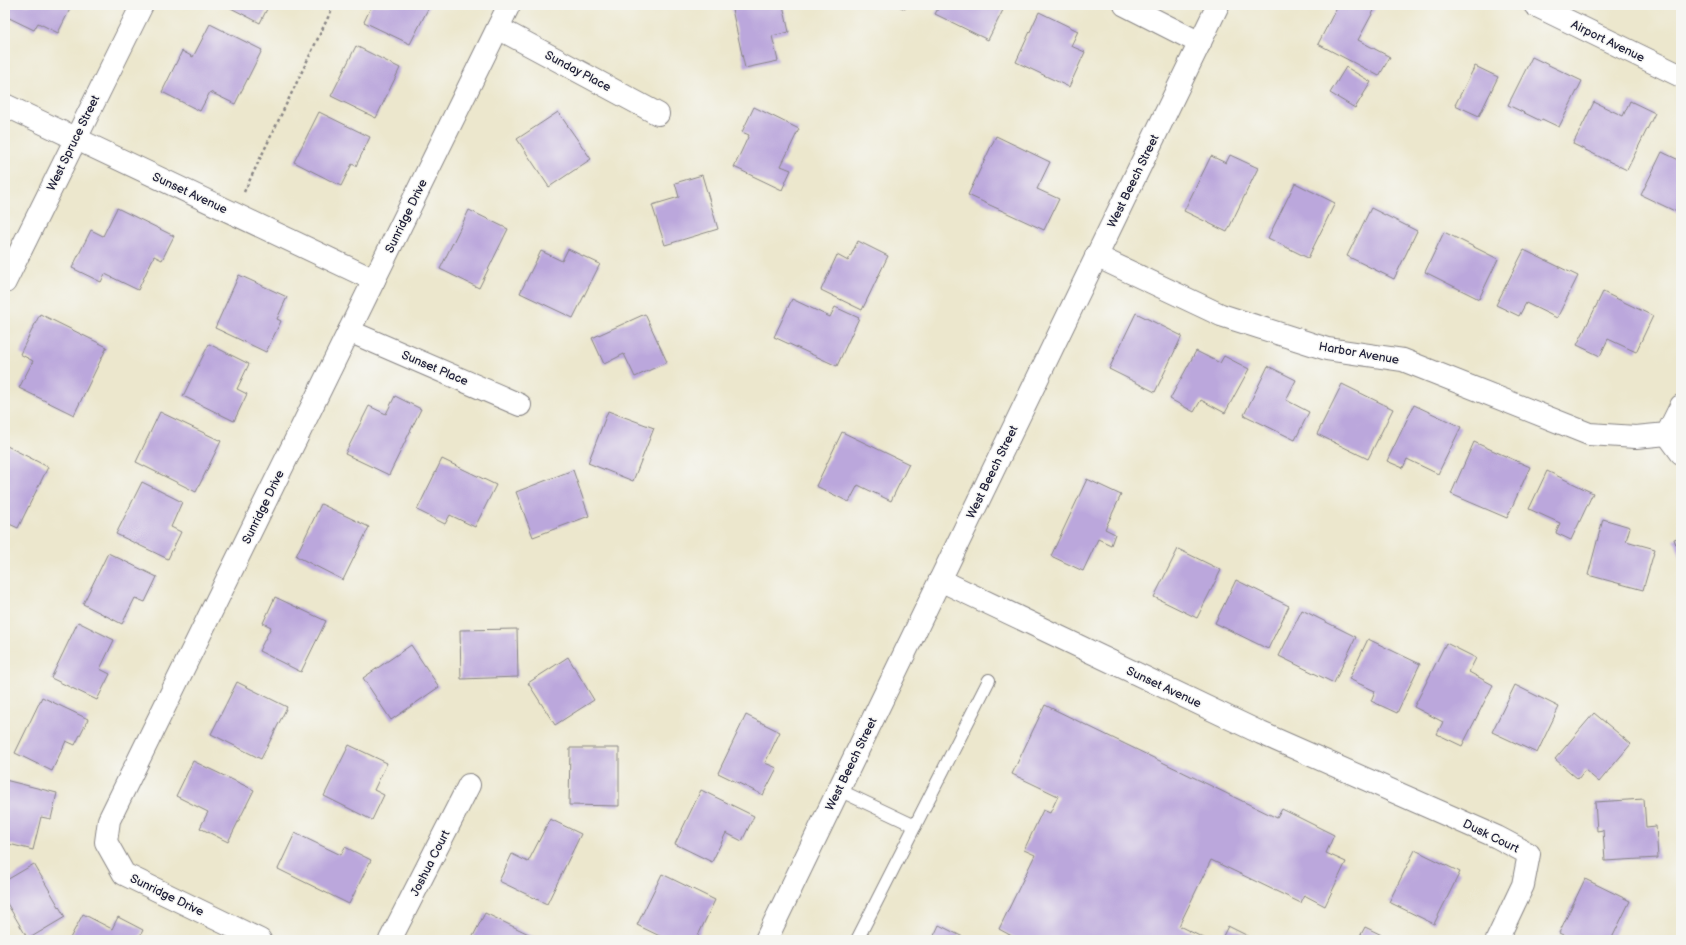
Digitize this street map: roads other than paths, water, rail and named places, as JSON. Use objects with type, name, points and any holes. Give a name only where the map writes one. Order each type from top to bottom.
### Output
[{"type":"street","name":"West Spruce Street","points":[[5,282],[142,5]]},
{"type":"street","name":"Sunridge Drive","points":[[260,940],[124,874],[106,842],[109,820],[509,5]]},
{"type":"street","points":[[1125,5],[1200,43]]},
{"type":"street","name":"West Beech Street","points":[[766,940],[1218,5]]},
{"type":"street","name":"Airport Avenue","points":[[1536,5],[1681,76]]},
{"type":"street","name":"Sunday Place","points":[[498,28],[658,114]]},
{"type":"street","name":"Sunset Avenue","points":[[5,105],[374,280]]},
{"type":"street","name":"Harbor Avenue","points":[[1096,256],[1221,315],[1327,349],[1403,360],[1589,434],[1636,436],[1667,434]]},
{"type":"street","name":"Sunset Place","points":[[350,331],[520,405]]},
{"type":"street","points":[[1681,406],[1667,434],[1681,453]]},
{"type":"street","name":"Sunset Avenue","points":[[940,580],[1261,733],[1390,790]]},
{"type":"street","name":"Joshua Court","points":[[390,940],[469,785]]},
{"type":"street","name":"Dusk Court","points":[[1390,790],[1497,837],[1529,854],[1523,885],[1498,940]]},
{"type":"lane","points":[[857,940],[989,680]]},
{"type":"lane","points":[[838,790],[915,826]]}]
